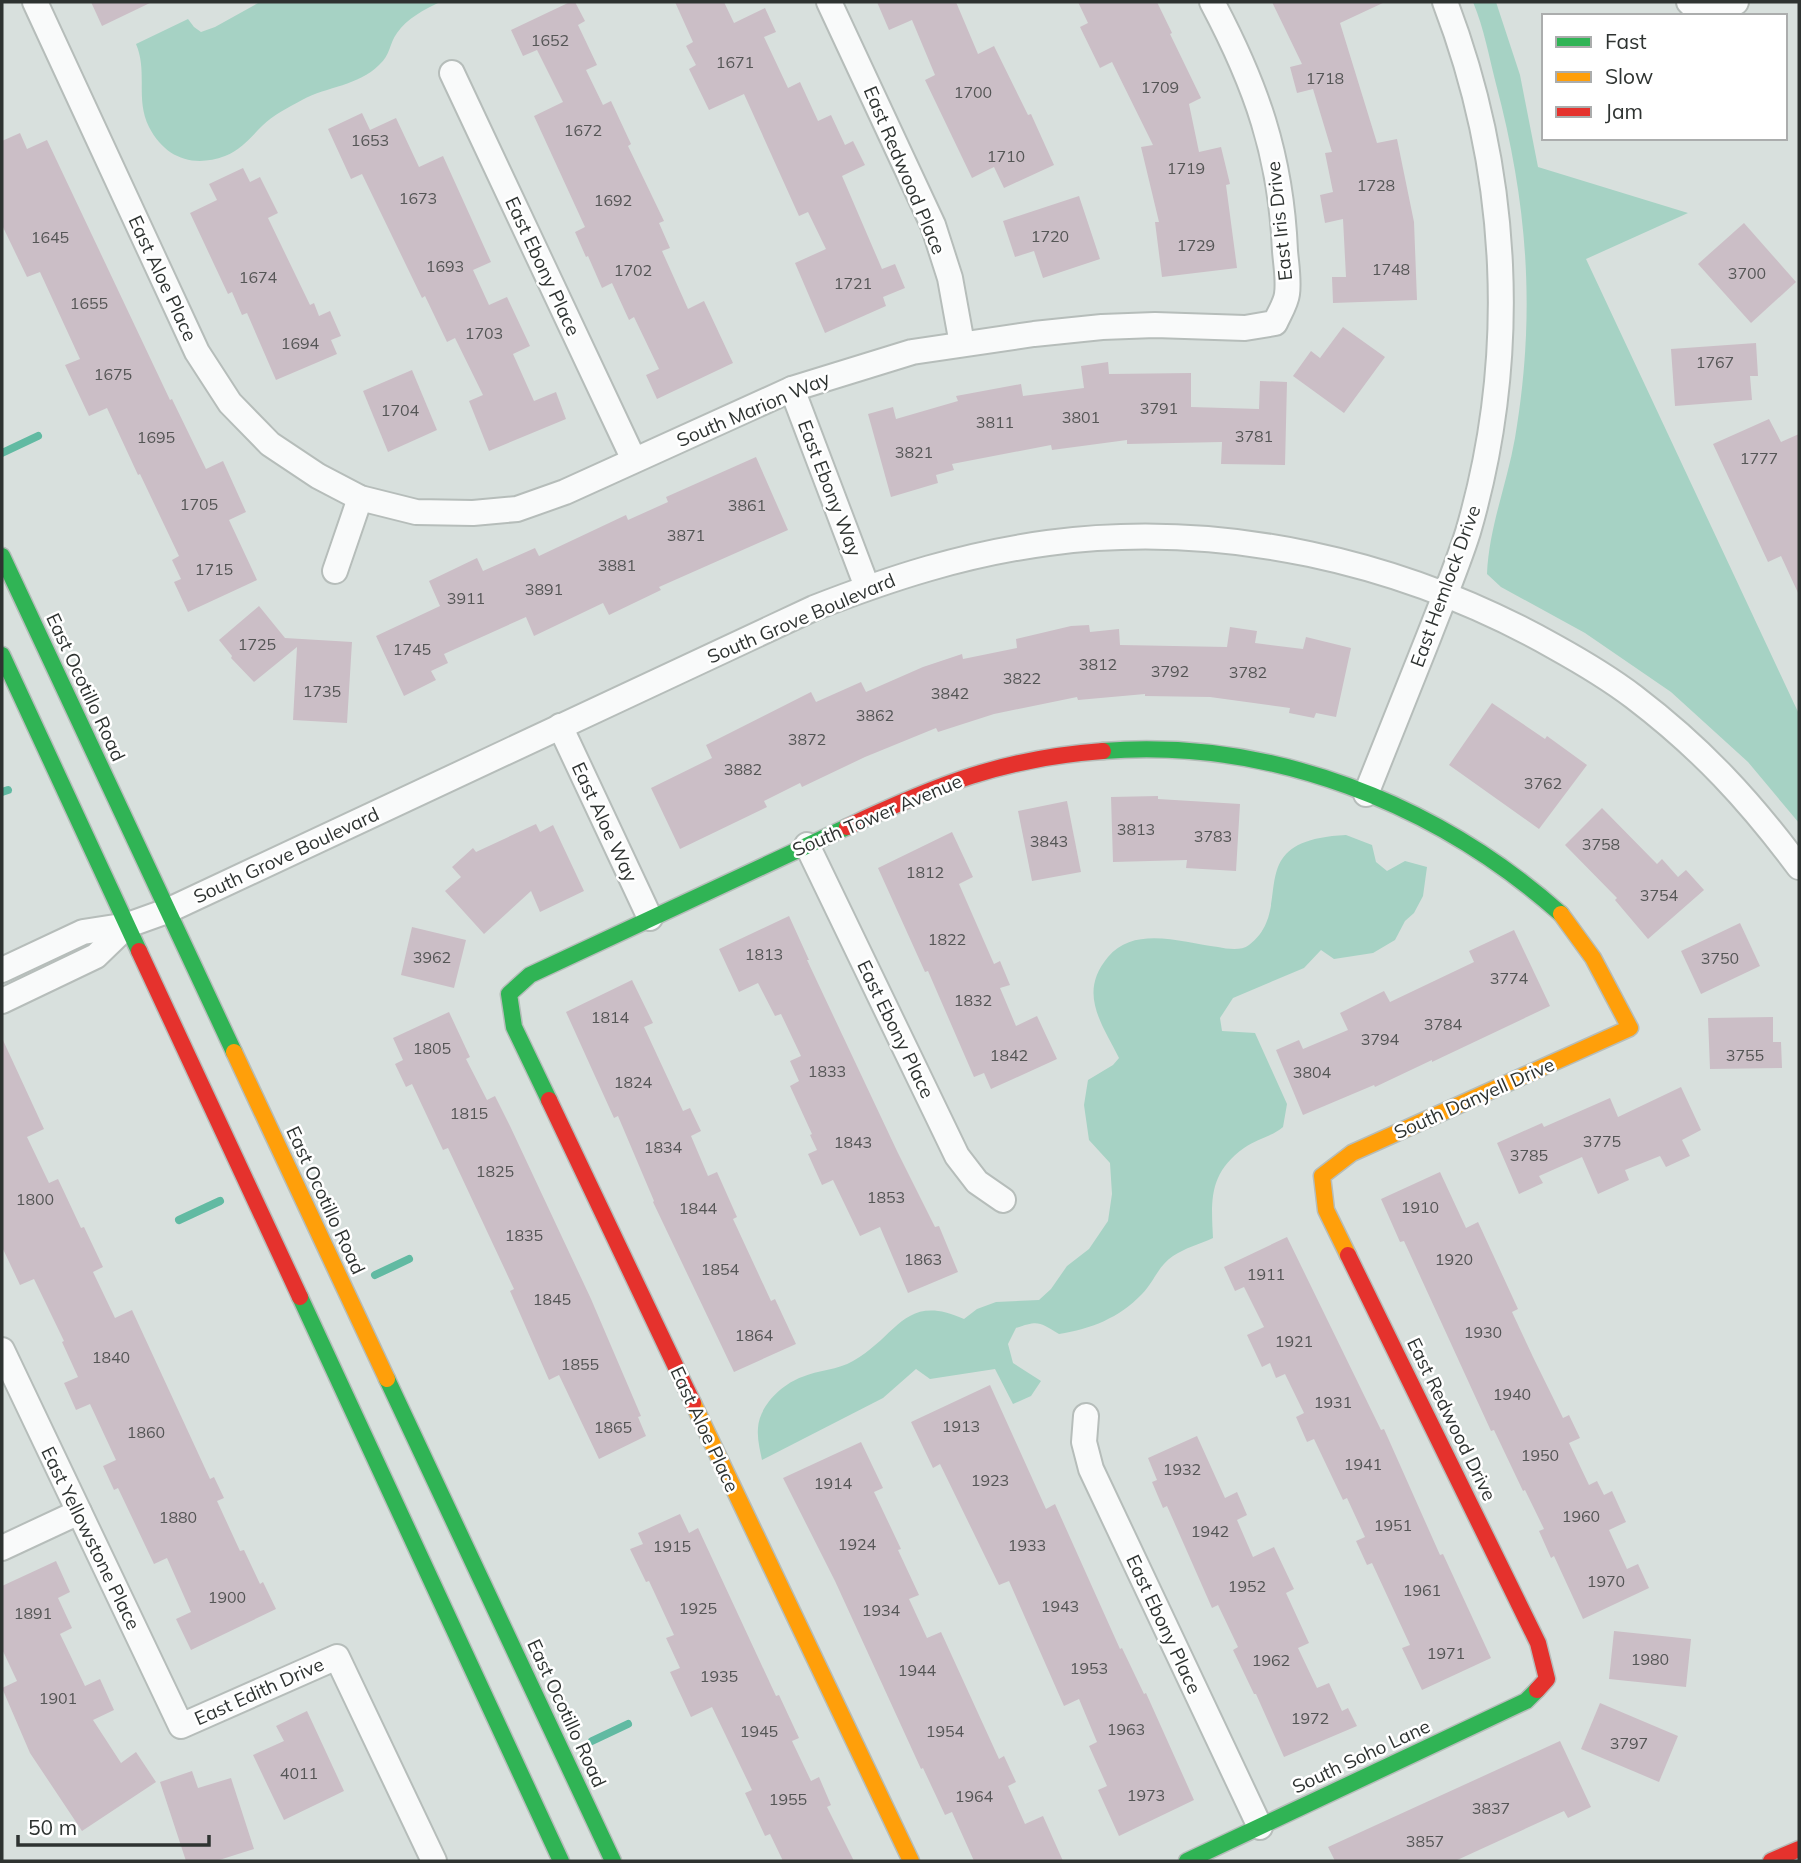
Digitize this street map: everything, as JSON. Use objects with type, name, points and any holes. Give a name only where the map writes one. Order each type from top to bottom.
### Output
[{"type":"street","name":"East Aloe Place","points":[[35,2],[197,352],[230,403],[270,444],[318,476],[360,498]]},
{"type":"street","name":"East Redwood Place","points":[[829,2],[933,225],[950,278],[962,344]]},
{"type":"street","name":"East Iris Drive","points":[[1212,2],[1231,38],[1262,111],[1278,173],[1284,225],[1287,294],[1275,323]]},
{"type":"street","name":"East Hemlock Drive","points":[[1366,794],[1467,533],[1485,464],[1494,412],[1500,344],[1502,272],[1489,155],[1469,71],[1445,2]]},
{"type":"street","points":[[1694,8],[1736,2]]},
{"type":"street","name":"East Ebony Place","points":[[452,73],[634,460]]},
{"type":"street","name":"South Marion Way","points":[[360,498],[416,512],[473,513],[517,509],[565,492],[792,389],[912,352],[1102,327],[1156,325],[1245,328],[1275,323]]},
{"type":"street","name":"East Ebony Way","points":[[792,389],[867,587]]},
{"type":"street","points":[[335,571],[360,498]]},
{"type":"street","name":"South Grove Boulevard","points":[[128,925],[167,911],[814,608],[867,587],[915,571],[980,555],[1049,543],[1157,537],[1286,549],[1369,568],[1445,595],[1518,626],[1632,695],[1676,731],[1723,775],[1761,816],[1799,867]]},
{"type":"street","name":"East Ocotillo Road","points":[[2,556],[613,1861]]},
{"type":"street","points":[[2,655],[561,1861]]},
{"type":"street","name":"East Aloe Way","points":[[560,726],[650,918]]},
{"type":"street","name":"South Tower Avenue","points":[[509,993],[530,975],[908,798],[957,779],[1009,764],[1084,752],[1148,749],[1210,752],[1257,759],[1308,773],[1432,821],[1524,883],[1564,917],[1603,972],[1630,1028]]},
{"type":"street","name":"East Ebony Place","points":[[807,845],[957,1156],[978,1182],[1003,1200]]},
{"type":"street","points":[[2,970],[83,932],[128,925]]},
{"type":"street","points":[[2,1001],[96,956],[128,925]]},
{"type":"street","name":"East Aloe Place","points":[[509,993],[514,1027],[911,1861]]},
{"type":"street","name":"South Danyell Drive","points":[[1322,1176],[1352,1153],[1630,1028]]},
{"type":"street","name":"East Redwood Drive","points":[[1322,1176],[1326,1210],[1538,1643],[1547,1679]]},
{"type":"street","name":"East Yellowstone Place","points":[[2,1350],[181,1726]]},
{"type":"street","name":"East Ebony Place","points":[[1086,1416],[1084,1442],[1091,1469],[1260,1827]]},
{"type":"street","points":[[2,1548],[79,1512]]},
{"type":"street","name":"East Edith Drive","points":[[181,1726],[337,1657],[435,1861]]},
{"type":"street","name":"South Soho Lane","points":[[1187,1861],[1527,1701],[1547,1679]]},
{"type":"street","points":[[1771,1861],[1799,1849]]},
{"type":"green space","points":[[260,2],[440,2],[416,15],[401,28],[383,61],[371,72],[352,82],[312,95],[287,108],[225,156],[202,161],[181,158],[163,146],[145,117],[141,65],[136,44],[188,19],[201,32]]},
{"type":"green space","points":[[1473,2],[1496,2],[1520,75],[1538,167],[1688,213],[1586,259],[1799,714],[1799,823],[1748,762],[1671,692],[1585,633],[1501,587],[1487,574],[1491,539],[1512,455],[1522,392],[1527,303],[1522,216],[1515,173],[1486,43]]},
{"type":"green space","points":[[1346,835],[1372,845],[1376,862],[1387,871],[1405,861],[1427,867],[1423,896],[1395,940],[1373,953],[1334,959],[1321,950],[1304,968],[1233,998],[1220,1018],[1222,1031],[1255,1033],[1287,1104],[1283,1127],[1244,1148],[1224,1167],[1218,1177],[1212,1211],[1213,1238],[1173,1256],[1133,1302],[1104,1321],[1059,1334],[1039,1324],[1016,1328],[1008,1344],[1013,1363],[1041,1381],[1031,1396],[1013,1404],[995,1369],[930,1379],[916,1369],[883,1398],[762,1460],[758,1428],[762,1412],[780,1390],[794,1380],[853,1361],[914,1314],[944,1312],[964,1319],[977,1309],[996,1302],[1039,1300],[1051,1289],[1067,1266],[1089,1249],[1108,1221],[1112,1194],[1110,1163],[1089,1140],[1084,1105],[1088,1080],[1113,1065],[1119,1058],[1096,1007],[1094,995],[1099,970],[1119,947],[1132,941],[1160,938],[1230,949],[1246,947],[1263,930],[1280,862],[1292,849],[1313,840]]},
{"type":"building","points":[[91,2],[152,2],[102,26]]},
{"type":"building","points":[[575,2],[585,21],[578,25],[597,65],[586,70],[603,105],[611,101],[631,144],[628,146],[664,221],[659,223],[670,248],[662,251],[688,309],[704,301],[733,363],[657,399],[646,375],[659,369],[634,317],[629,320],[612,283],[602,288],[588,256],[586,257],[575,232],[585,227],[534,116],[563,102],[537,50],[523,56],[511,30]]},
{"type":"building","points":[[675,2],[724,2],[734,23],[765,8],[776,32],[764,37],[788,88],[800,82],[818,121],[831,115],[845,145],[853,141],[865,165],[842,176],[882,269],[895,264],[905,288],[883,297],[886,306],[825,333],[795,263],[826,249],[808,212],[799,216],[744,94],[709,110],[689,69],[696,65],[686,46],[693,42]]},
{"type":"building","points":[[877,2],[956,2],[978,54],[994,46],[1028,115],[1031,114],[1054,165],[1004,188],[994,167],[972,178],[925,80],[935,75],[912,20],[889,30]]},
{"type":"building","points":[[1078,2],[1157,2],[1201,98],[1189,104],[1199,152],[1221,147],[1230,184],[1226,185],[1237,268],[1162,277],[1155,222],[1159,222],[1141,147],[1153,145],[1112,62],[1100,68],[1080,27],[1088,23]]},
{"type":"building","points":[[1272,2],[1385,2],[1340,23],[1377,143],[1397,139],[1414,222],[1417,300],[1333,303],[1332,277],[1346,277],[1343,219],[1325,223],[1320,195],[1333,192],[1325,153],[1332,152],[1313,89],[1297,93],[1290,67],[1302,64]]},
{"type":"building","points":[[362,113],[370,130],[396,118],[419,167],[443,156],[491,262],[473,270],[489,305],[507,297],[530,346],[513,354],[534,401],[556,392],[566,419],[489,451],[469,401],[483,395],[455,338],[447,342],[425,296],[422,298],[362,174],[351,179],[328,129]]},
{"type":"building","points":[[20,133],[27,149],[47,140],[170,400],[172,399],[206,469],[223,461],[246,512],[229,520],[257,580],[188,612],[174,582],[181,579],[172,560],[179,556],[140,474],[138,475],[107,408],[89,416],[65,365],[80,359],[40,272],[27,277],[2,225],[2,141]]},
{"type":"building","points":[[243,168],[250,182],[260,177],[278,213],[268,218],[310,305],[314,303],[319,316],[330,311],[341,336],[331,340],[337,354],[276,380],[247,313],[242,315],[232,292],[228,294],[190,213],[217,200],[209,184]]},
{"type":"building","points":[[1079,196],[1100,259],[1043,278],[1034,251],[1015,257],[1003,221]]},
{"type":"building","points":[[1744,223],[1796,282],[1751,323],[1698,264]]},
{"type":"building","points":[[1343,327],[1385,357],[1344,413],[1293,376],[1311,351],[1320,358]]},
{"type":"building","points":[[1756,343],[1758,376],[1750,376],[1752,400],[1675,406],[1671,349]]},
{"type":"building","points":[[1108,362],[1109,374],[1191,373],[1191,407],[1259,409],[1260,381],[1287,382],[1285,465],[1221,464],[1222,442],[1127,444],[1127,440],[1052,450],[1051,445],[952,464],[954,470],[936,475],[938,483],[891,497],[868,414],[893,407],[896,419],[958,401],[956,396],[1021,384],[1023,396],[1084,388],[1081,366]]},
{"type":"building","points":[[412,370],[437,430],[388,452],[363,391]]},
{"type":"building","points":[[1769,419],[1781,442],[1799,434],[1799,595],[1781,556],[1768,562],[1713,444]]},
{"type":"building","points":[[756,457],[788,530],[659,587],[661,590],[609,615],[603,603],[534,636],[526,617],[444,654],[448,663],[431,671],[436,680],[404,696],[376,636],[440,606],[429,581],[477,558],[483,571],[535,548],[539,556],[626,515],[628,520],[668,502],[666,497]]},
{"type":"building","points":[[259,606],[285,638],[352,642],[347,723],[293,720],[297,647],[254,682],[231,658],[219,640]]},
{"type":"building","points":[[1089,625],[1090,632],[1119,629],[1120,645],[1227,647],[1230,627],[1257,631],[1255,643],[1303,649],[1306,637],[1351,648],[1336,717],[1316,713],[1314,718],[1289,713],[1290,708],[1210,697],[1145,694],[1078,700],[1077,697],[994,714],[938,732],[936,728],[802,787],[800,783],[764,801],[767,807],[680,849],[651,788],[712,758],[706,745],[811,692],[816,702],[861,682],[866,692],[923,667],[962,654],[963,659],[1017,648],[1016,639],[1071,626]]},
{"type":"building","points":[[1492,703],[1545,739],[1547,736],[1587,765],[1539,829],[1449,765]]},
{"type":"building","points":[[1158,796],[1158,799],[1240,804],[1236,871],[1186,868],[1187,860],[1113,862],[1111,797]]},
{"type":"building","points":[[1067,801],[1081,872],[1032,881],[1018,811]]},
{"type":"building","points":[[1602,808],[1657,864],[1662,859],[1678,877],[1686,870],[1704,890],[1648,939],[1615,900],[1617,898],[1565,845]]},
{"type":"building","points":[[536,824],[540,832],[553,825],[584,891],[540,912],[531,891],[484,934],[445,891],[461,877],[452,867],[473,848],[476,852]]},
{"type":"building","points":[[952,832],[973,877],[959,884],[994,964],[1000,961],[1010,985],[1000,988],[1016,1026],[1037,1016],[1057,1059],[991,1089],[984,1073],[974,1077],[928,971],[925,972],[878,868]]},
{"type":"building","points":[[789,916],[897,1151],[935,1227],[939,1226],[958,1272],[908,1293],[880,1227],[860,1236],[833,1180],[822,1185],[808,1154],[817,1150],[810,1135],[812,1134],[790,1086],[799,1081],[790,1061],[801,1056],[781,1014],[775,1016],[758,983],[739,992],[719,949]]},
{"type":"building","points":[[1740,923],[1760,966],[1701,994],[1681,951]]},
{"type":"building","points":[[412,927],[466,940],[454,988],[401,975]]},
{"type":"building","points":[[1514,930],[1550,1006],[1432,1062],[1303,1115],[1276,1050],[1299,1040],[1303,1049],[1348,1030],[1340,1013],[1384,991],[1390,1002],[1474,962],[1469,951]]},
{"type":"building","points":[[632,980],[653,1023],[644,1027],[683,1111],[690,1108],[701,1131],[691,1136],[708,1176],[717,1172],[737,1217],[733,1219],[771,1301],[775,1299],[796,1344],[734,1372],[653,1202],[618,1116],[614,1118],[566,1012]]},
{"type":"building","points":[[449,1012],[470,1057],[466,1059],[487,1100],[495,1096],[510,1126],[591,1299],[641,1416],[638,1417],[646,1436],[599,1459],[559,1375],[549,1380],[510,1291],[514,1289],[448,1148],[443,1150],[412,1084],[406,1087],[395,1064],[403,1060],[393,1038]]},
{"type":"building","points":[[1773,1017],[1773,1042],[1781,1042],[1782,1068],[1710,1069],[1708,1018]]},
{"type":"building","points":[[2,1038],[44,1129],[27,1137],[49,1183],[58,1179],[81,1228],[84,1227],[103,1267],[93,1272],[115,1318],[132,1310],[210,1479],[214,1477],[224,1498],[217,1501],[240,1551],[244,1550],[260,1584],[263,1582],[276,1609],[191,1650],[176,1619],[191,1612],[167,1558],[154,1564],[118,1488],[114,1490],[103,1466],[116,1460],[90,1404],[76,1410],[64,1383],[78,1377],[62,1342],[64,1341],[34,1279],[20,1285],[2,1247]]},
{"type":"building","points":[[1681,1087],[1701,1130],[1682,1140],[1690,1156],[1666,1167],[1660,1156],[1625,1170],[1629,1180],[1598,1194],[1582,1157],[1539,1176],[1543,1183],[1519,1194],[1497,1143],[1542,1123],[1544,1127],[1610,1098],[1618,1117]]},
{"type":"building","points":[[1440,1172],[1466,1228],[1478,1222],[1518,1309],[1512,1312],[1533,1357],[1563,1418],[1569,1415],[1580,1438],[1569,1443],[1589,1485],[1597,1481],[1604,1495],[1612,1491],[1626,1522],[1609,1530],[1627,1569],[1638,1564],[1649,1588],[1583,1619],[1554,1556],[1551,1558],[1539,1531],[1544,1529],[1494,1430],[1491,1431],[1404,1241],[1400,1242],[1381,1199]]},
{"type":"building","points":[[1287,1237],[1381,1430],[1384,1429],[1440,1555],[1443,1554],[1491,1658],[1422,1690],[1402,1648],[1410,1645],[1372,1563],[1367,1565],[1356,1541],[1365,1537],[1347,1498],[1343,1500],[1314,1439],[1307,1442],[1296,1417],[1304,1413],[1285,1374],[1276,1378],[1270,1363],[1262,1367],[1247,1335],[1264,1327],[1244,1287],[1235,1291],[1224,1267]]},
{"type":"building","points":[[990,1385],[1046,1509],[1055,1504],[1120,1649],[1122,1648],[1144,1694],[1146,1693],[1194,1800],[1119,1836],[1098,1790],[1107,1786],[1089,1746],[1097,1742],[1079,1699],[1064,1706],[1009,1581],[999,1585],[940,1464],[933,1468],[911,1422]]},
{"type":"building","points":[[1197,1436],[1225,1498],[1237,1492],[1247,1515],[1237,1520],[1253,1557],[1274,1547],[1294,1589],[1286,1593],[1309,1643],[1298,1648],[1317,1688],[1329,1683],[1342,1711],[1348,1708],[1357,1726],[1284,1757],[1233,1650],[1238,1647],[1218,1605],[1212,1608],[1167,1506],[1163,1508],[1152,1482],[1157,1480],[1148,1458]]},
{"type":"building","points":[[861,1442],[883,1488],[874,1492],[919,1595],[909,1599],[927,1638],[941,1632],[999,1759],[1004,1756],[1016,1782],[1008,1786],[1025,1824],[1043,1816],[1063,1861],[974,1861],[952,1812],[945,1815],[923,1768],[921,1769],[835,1581],[783,1478]]},
{"type":"building","points":[[680,1514],[689,1533],[698,1528],[776,1696],[779,1695],[799,1738],[792,1741],[811,1781],[819,1777],[831,1805],[827,1807],[854,1861],[783,1861],[770,1834],[765,1836],[745,1793],[752,1790],[712,1707],[691,1717],[670,1672],[680,1668],[666,1638],[674,1635],[649,1581],[646,1582],[630,1549],[643,1544],[638,1533]]},
{"type":"building","points":[[56,1561],[70,1592],[58,1598],[72,1628],[60,1634],[85,1686],[100,1679],[114,1710],[93,1720],[121,1763],[136,1752],[156,1782],[82,1831],[30,1753],[2,1688],[17,1681],[2,1649],[2,1586]]},
{"type":"building","points":[[1614,1631],[1691,1639],[1686,1687],[1609,1679]]},
{"type":"building","points":[[1600,1703],[1678,1736],[1659,1782],[1581,1749]]},
{"type":"building","points":[[307,1711],[344,1791],[284,1820],[253,1755],[284,1741],[276,1726]]},
{"type":"building","points":[[1560,1741],[1591,1807],[1568,1818],[1564,1811],[1455,1861],[1335,1861],[1328,1847]]},
{"type":"building","points":[[192,1771],[198,1788],[231,1778],[254,1849],[216,1861],[186,1861],[160,1782]]},
{"type":"waterway","points":[[2,453],[38,436]]},
{"type":"waterway","points":[[2,792],[8,790]]},
{"type":"waterway","points":[[179,1220],[220,1201]]},
{"type":"waterway","points":[[375,1275],[409,1259]]},
{"type":"waterway","points":[[592,1741],[628,1724]]},
{"type":"traffic: fast","points":[[2,556],[234,1052]]},
{"type":"traffic: fast","points":[[2,655],[139,951]]},
{"type":"traffic: fast","points":[[1103,751],[1166,750],[1228,755],[1289,768],[1348,786],[1405,810],[1460,840],[1512,875],[1561,914]]},
{"type":"traffic: fast","points":[[549,1100],[514,1027],[509,994],[530,975],[847,827]]},
{"type":"traffic: fast","points":[[300,1297],[561,1861]]},
{"type":"traffic: fast","points":[[387,1379],[613,1861]]},
{"type":"traffic: fast","points":[[1187,1861],[1526,1701],[1537,1690]]},
{"type":"traffic: slow","points":[[1348,1255],[1326,1210],[1322,1176],[1352,1153],[1630,1028],[1593,958],[1561,914]]},
{"type":"traffic: slow","points":[[234,1052],[387,1379]]},
{"type":"traffic: slow","points":[[693,1403],[911,1861]]},
{"type":"traffic: jam","points":[[847,827],[911,798],[971,776],[1034,760],[1103,751]]},
{"type":"traffic: jam","points":[[139,951],[300,1297]]},
{"type":"traffic: jam","points":[[549,1100],[693,1403]]},
{"type":"traffic: jam","points":[[1348,1255],[1538,1643],[1547,1679],[1537,1690]]},
{"type":"traffic: jam","points":[[1771,1861],[1799,1849]]}]
